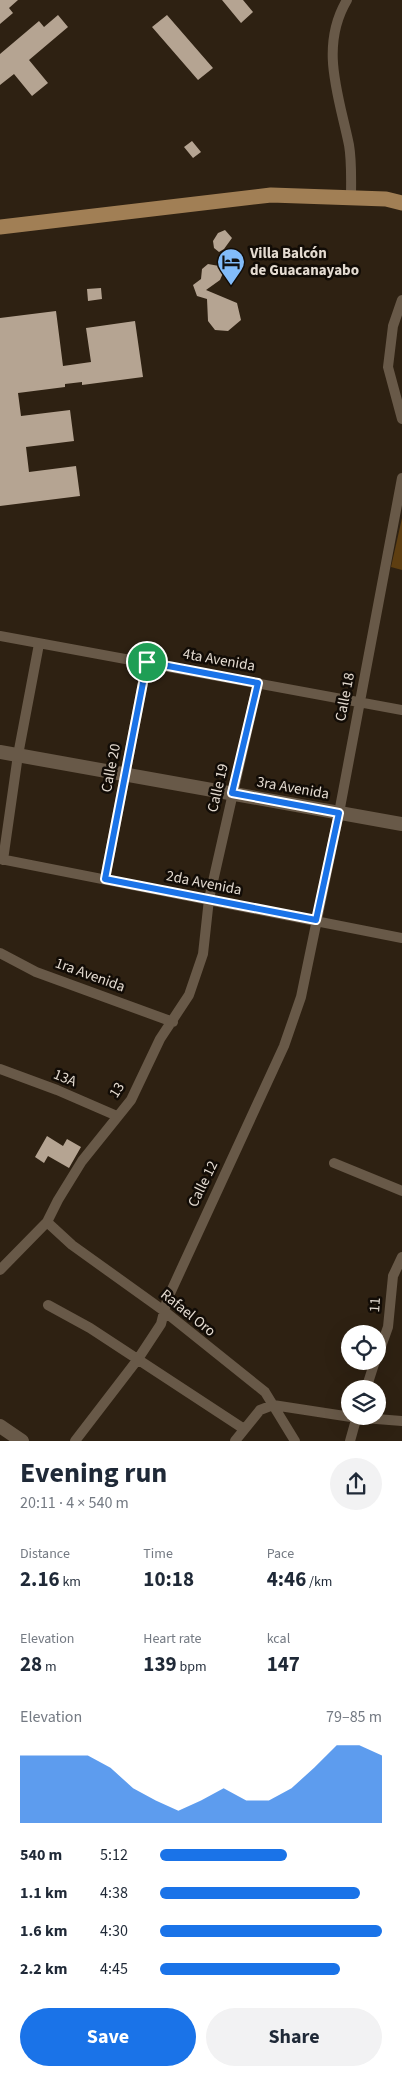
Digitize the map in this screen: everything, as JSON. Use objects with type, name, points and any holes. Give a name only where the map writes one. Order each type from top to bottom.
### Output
[{"type":"main road","points":[[0,227],[271,195],[386,199],[402,203]]},
{"type":"street","points":[[347,0],[341,11],[332,38],[332,61],[336,95],[350,147],[351,199]]},
{"type":"street","points":[[402,300],[393,326],[388,367],[402,419]]},
{"type":"street","name":"Calle 18","points":[[316,920],[339,813],[402,478]]},
{"type":"street","name":"4ta Avenida","points":[[0,636],[402,710]]},
{"type":"street","points":[[2,860],[18,755],[39,644]]},
{"type":"street","name":"Calle 20","points":[[105,879],[147,662]]},
{"type":"street","name":"Calle 19","points":[[209,899],[258,683]]},
{"type":"street","name":"3ra Avenida","points":[[0,752],[402,824]]},
{"type":"street","name":"2da Avenida","points":[[2,860],[402,938]]},
{"type":"street","name":"13","points":[[0,1270],[47,1222],[82,1161],[130,1100],[160,1039],[189,995],[203,954],[209,899]]},
{"type":"street","name":"Calle 12","points":[[75,1441],[138,1359],[161,1324],[167,1300],[198,1228],[284,1046],[301,997],[316,920]]},
{"type":"street","name":"1ra Avenida","points":[[0,953],[36,972],[173,1022]]},
{"type":"street","name":"13A","points":[[0,1070],[57,1090],[117,1116]]},
{"type":"street","points":[[334,1162],[402,1192]]},
{"type":"street","name":"Rafael Oro","points":[[47,1222],[72,1245],[164,1311],[265,1392],[294,1441]]},
{"type":"street","name":"11","points":[[386,1333],[393,1276],[402,1257]]},
{"type":"street","points":[[48,1304],[90,1328],[244,1429]]},
{"type":"street","points":[[235,1441],[260,1410],[272,1405],[341,1415]]},
{"type":"street","points":[[386,1419],[402,1420]]},
{"type":"street","points":[[350,1441],[355,1425]]},
{"type":"street","points":[[0,1426],[22,1441]]},
{"type":"shaded area","points":[[402,518],[402,570],[391,567]]},
{"type":"building","points":[[0,0],[18,0],[9,8],[13,13],[0,24]]},
{"type":"building","points":[[222,0],[243,0],[253,12],[241,23]]},
{"type":"building","points":[[58,15],[68,27],[29,60],[48,83],[32,96],[14,74],[0,85],[0,54],[39,21],[44,27]]},
{"type":"building","points":[[167,15],[213,68],[198,80],[152,27]]},
{"type":"building","points":[[192,141],[201,152],[193,158],[184,147]]},
{"type":"building","points":[[225,230],[232,238],[224,249],[219,252],[214,248],[213,241],[218,233]]},
{"type":"building","points":[[208,264],[219,266],[223,273],[220,280],[206,290],[237,303],[241,320],[228,331],[215,330],[208,321],[207,299],[197,296],[193,285],[201,279],[202,269]]},
{"type":"building","points":[[101,288],[102,299],[88,301],[87,289]]},
{"type":"building","points":[[56,311],[63,366],[91,362],[86,328],[135,321],[143,377],[82,385],[82,382],[65,384],[65,387],[18,393],[21,416],[70,410],[74,441],[26,447],[29,472],[76,466],[80,496],[0,506],[0,318]]},
{"type":"building","points":[[47,1136],[63,1146],[67,1139],[81,1147],[69,1168],[48,1156],[44,1163],[35,1157]]},
{"type":"place","name":"Villa Balcón de Guacanayabo","points":[[231,286]]},
{"type":"route","points":[[147,662],[258,683],[232,793],[339,813],[316,920],[105,879],[147,662]]}]
